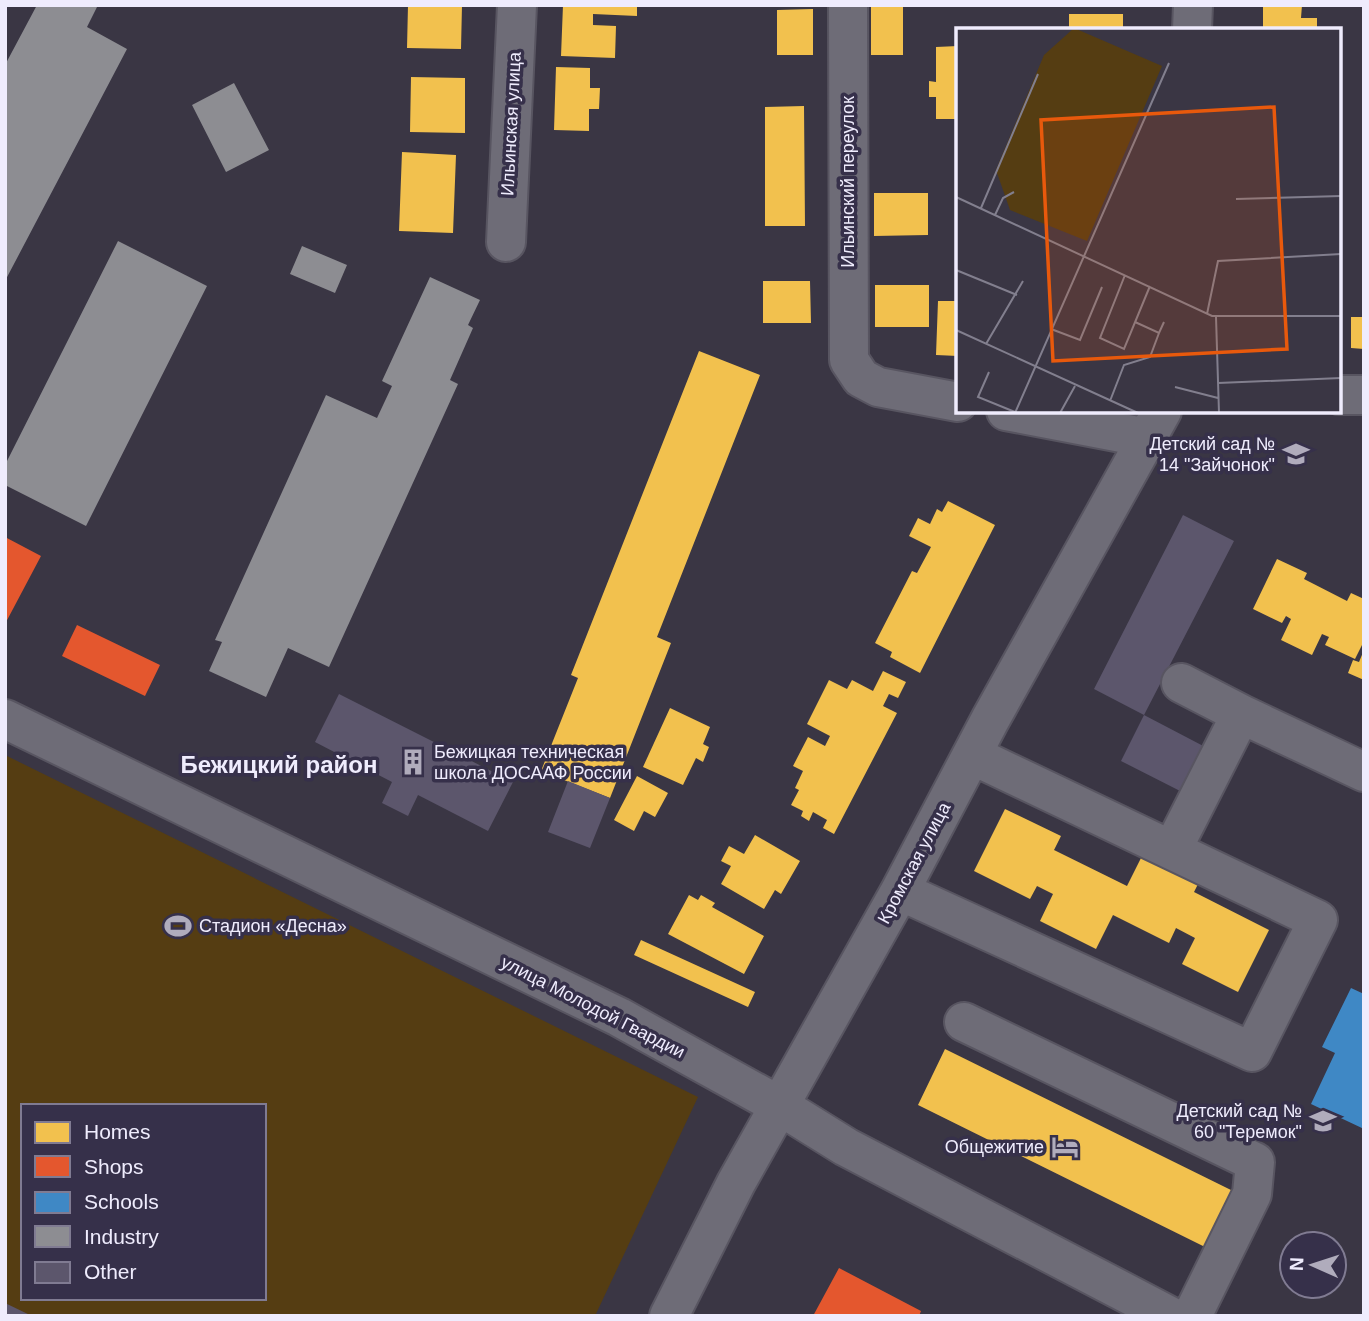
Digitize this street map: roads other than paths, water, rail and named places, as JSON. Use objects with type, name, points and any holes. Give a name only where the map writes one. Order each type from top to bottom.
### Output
[{"type":"street","name":"Ильинская улица","points":[[506,243],[517,5]]},
{"type":"street","name":"Ильинский переулок","points":[[848,5],[849,360],[861,378],[878,387],[956,402]]},
{"type":"street","points":[[1192,28],[1193,5]]},
{"type":"street","points":[[1341,395],[1364,395]]},
{"type":"street","points":[[1027,413],[1155,425]]},
{"type":"street","name":"Кромская улица","points":[[669,1316],[736,1183],[900,891],[972,755],[1155,425]]},
{"type":"street","points":[[1181,682],[1241,714],[1364,772]]},
{"type":"street","points":[[1172,850],[1241,714]]},
{"type":"street","name":"улица Молодой Гвардии","points":[[5,719],[619,1017],[780,1106],[846,1147],[1170,1316]]},
{"type":"street","points":[[900,891],[1252,1052],[1318,920],[972,755]]},
{"type":"street","points":[[964,1022],[1255,1162],[1252,1195],[1192,1316]]},
{"type":"place","name":"Детский сад № 14 \"Зайчонок\"","points":[[1296,454]]},
{"type":"place","name":"Бежицкая техническая школа ДОСААФ России","points":[[413,762]]},
{"type":"place","name":"Стадион «Десна»","points":[[178,926]]},
{"type":"place","name":"Детский сад № 60 \"Теремок\"","points":[[1323,1121]]},
{"type":"place","name":"Общежитие","points":[[1065,1147]]},
{"type":"district","name":"Бежицкий район","points":[[279,764]]}]
